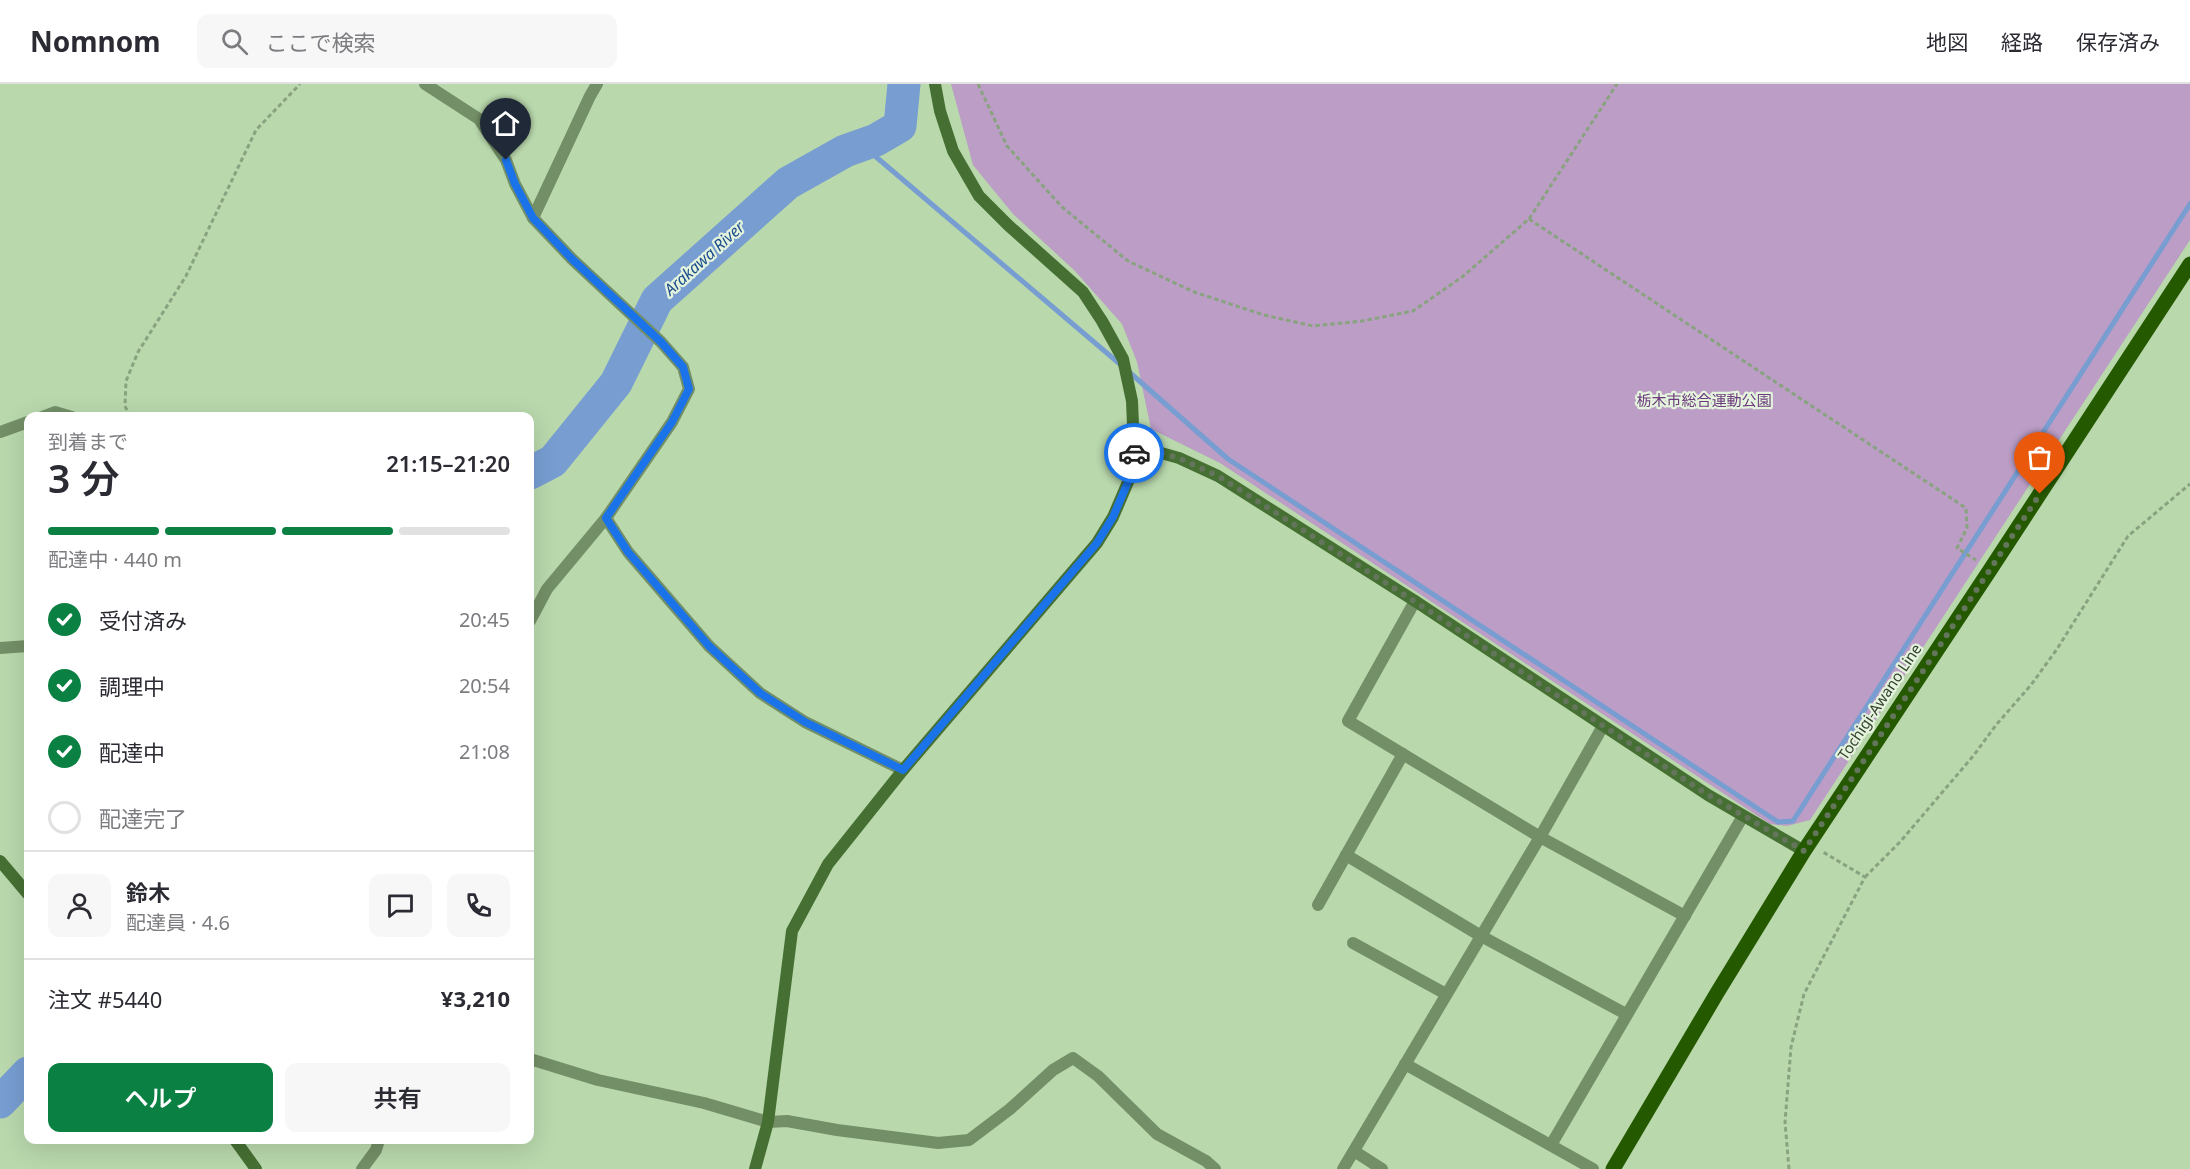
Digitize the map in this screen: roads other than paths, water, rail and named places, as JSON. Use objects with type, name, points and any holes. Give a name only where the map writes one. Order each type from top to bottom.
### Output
[{"type":"main road","name":"Tochigi-Awano Line","points":[[1613,1169],[1804,851],[2190,264]]},
{"type":"street","points":[[425,84],[479,119],[506,160],[515,184],[533,218],[572,259],[661,342],[683,367],[689,389],[672,422],[606,518],[547,589],[534,613]]},
{"type":"street","points":[[533,218],[597,84]]},
{"type":"street","points":[[755,1169],[768,1122],[792,932],[828,864],[903,770],[1097,543],[1113,517],[1128,482],[1134,449],[1132,401],[1123,360],[1107,330],[1083,292],[979,196],[953,152],[940,111],[935,84]]},
{"type":"street","points":[[0,432],[24,423]]},
{"type":"street","points":[[1134,449],[1154,451],[1179,458],[1218,476],[1743,816],[1804,851]]},
{"type":"street","points":[[606,518],[628,552],[709,646],[760,693],[805,722],[903,770]]},
{"type":"street","points":[[1414,601],[1348,721],[1540,837],[1685,916]]},
{"type":"street","points":[[0,648],[24,646]]},
{"type":"street","points":[[1343,1169],[1482,936],[1603,726]]},
{"type":"street","points":[[1318,904],[1402,754]]},
{"type":"street","points":[[1551,1144],[1743,816]]},
{"type":"street","points":[[1346,855],[1482,936],[1626,1014]]},
{"type":"street","points":[[0,861],[24,889]]},
{"type":"street","points":[[1353,943],[1446,994]]},
{"type":"street","points":[[534,1060],[598,1080],[704,1103],[768,1122],[787,1121],[848,1132],[938,1143],[969,1140],[1010,1109],[1053,1070],[1073,1058],[1098,1076],[1157,1134],[1206,1161],[1215,1169]]},
{"type":"street","points":[[1405,1064],[1593,1169]]},
{"type":"street","points":[[238,1144],[256,1169]]},
{"type":"street","points":[[362,1169],[378,1144]]},
{"type":"street","points":[[1354,1151],[1382,1169]]},
{"type":"waterway","name":"Arakawa River","points":[[534,471],[553,461],[616,383],[657,300],[788,183],[845,151],[876,140],[900,126],[904,84]]},
{"type":"waterway","points":[[862,145],[1121,365]]},
{"type":"waterway","points":[[1128,371],[1228,459],[1778,822],[1793,821],[2190,204]]},
{"type":"waterway","points":[[0,1102],[24,1077]]},
{"type":"park label","name":"栃木市総合運動公園","points":[[1704,401]]}]
